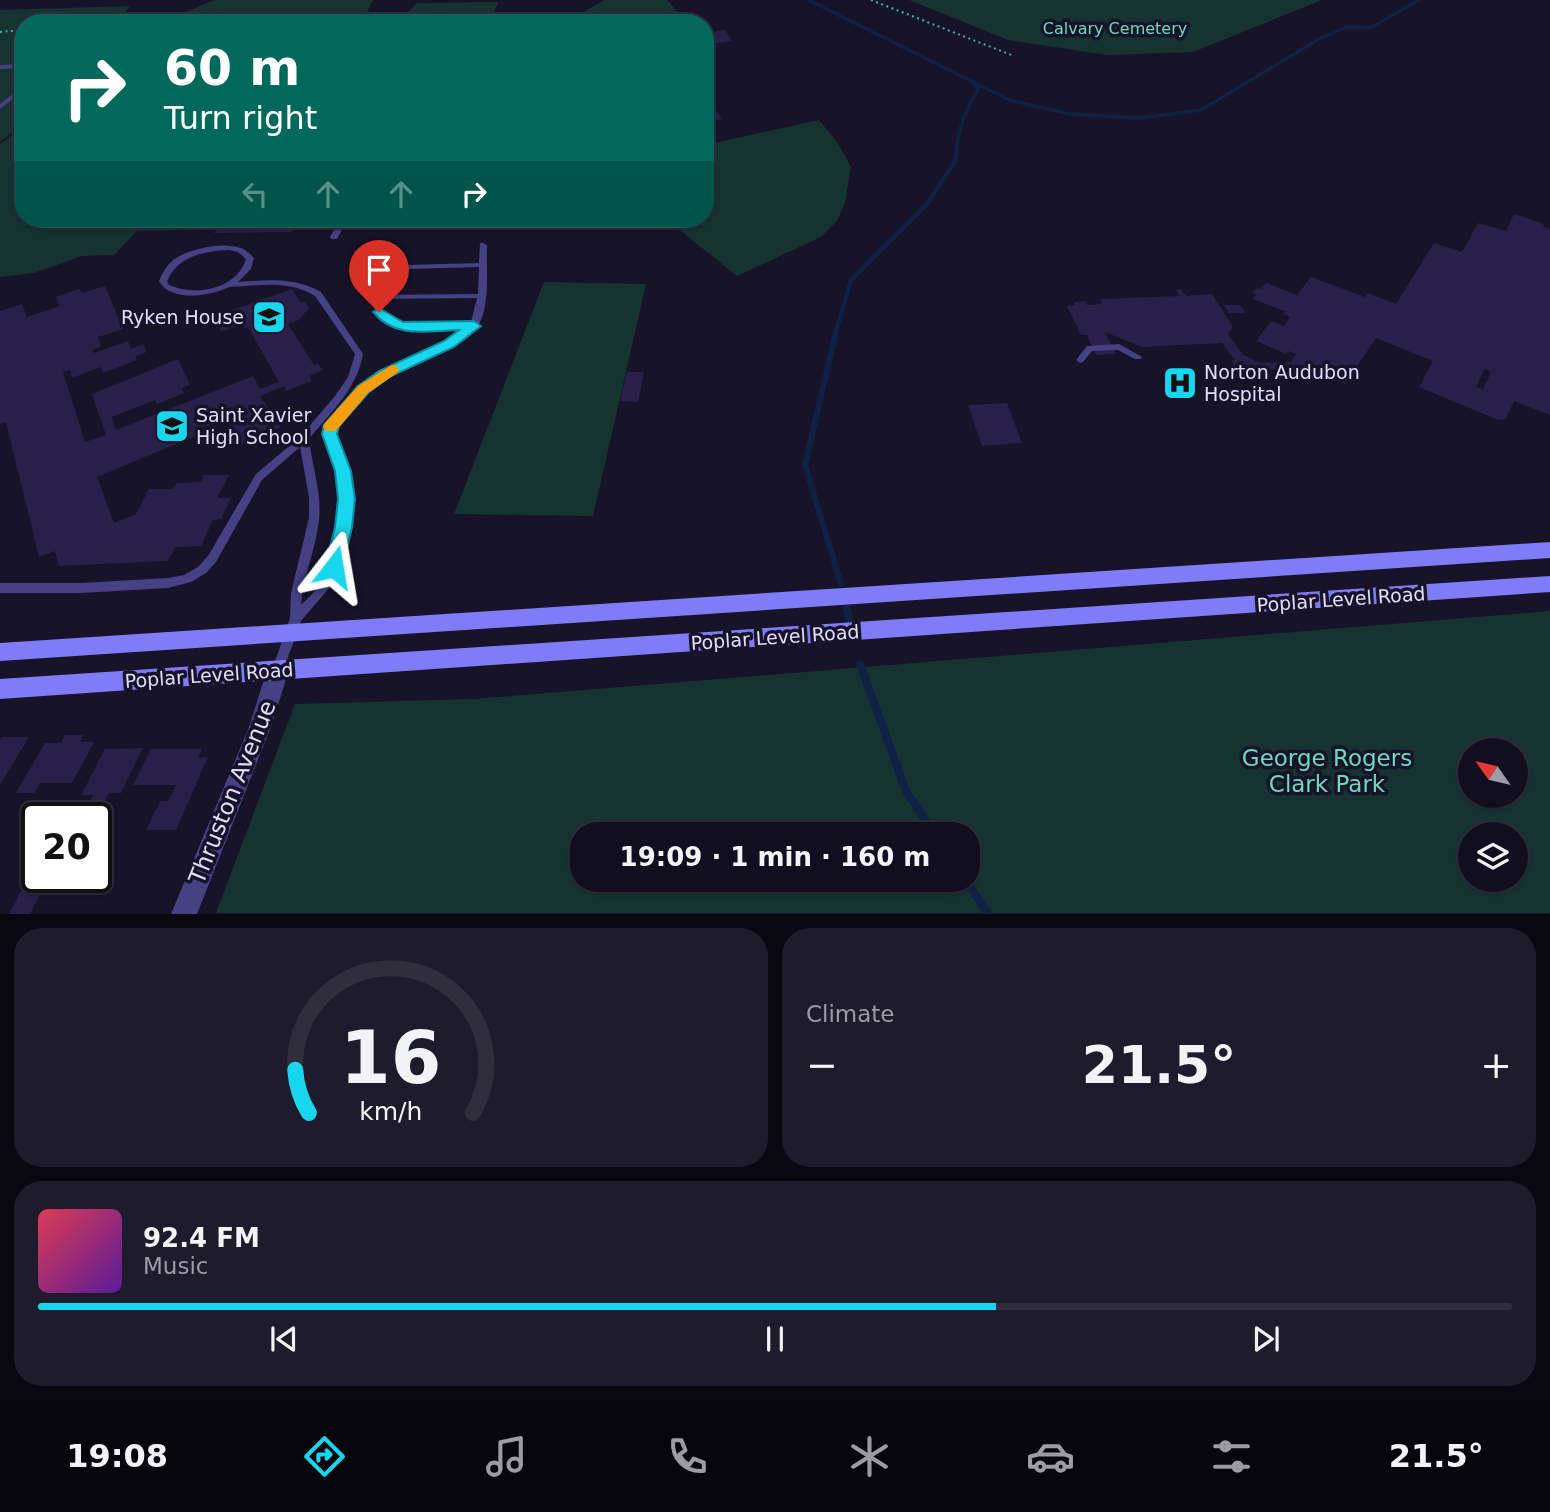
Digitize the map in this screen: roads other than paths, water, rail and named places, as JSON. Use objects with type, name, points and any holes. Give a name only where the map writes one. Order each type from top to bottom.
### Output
[{"type":"main road","name":"Poplar Level Road","points":[[0,652],[293,625],[1550,550]]},
{"type":"main road","name":"Poplar Level Road","points":[[0,689],[1550,584]]},
{"type":"street","name":"Thruston Avenue","points":[[184,914],[260,727],[278,670]]},
{"type":"lane","points":[[0,107],[14,95]]},
{"type":"lane","points":[[334,237],[339,228]]},
{"type":"lane","points":[[293,625],[325,587],[334,567],[344,527],[347,499],[343,471],[329,434],[331,425],[363,390],[384,374],[449,344],[474,326],[480,296],[483,245]]},
{"type":"lane","points":[[0,588],[147,585],[187,579],[202,570],[212,559],[259,477],[304,438],[348,386],[357,369],[359,354],[318,294],[311,289],[279,283],[228,285],[206,292],[185,294],[173,292],[163,281],[164,274],[180,260],[205,250],[229,248],[246,253],[249,265],[228,285]]},
{"type":"lane","points":[[474,326],[403,327],[393,324],[379,312],[362,274],[366,269],[482,265]]},
{"type":"lane","points":[[370,297],[480,296]]},
{"type":"lane","points":[[1080,360],[1090,348],[1119,347],[1138,358]]},
{"type":"lane","points":[[278,670],[293,625],[293,602],[309,546],[315,495],[304,438]]},
{"type":"waterway","points":[[808,0],[1009,100],[1070,114],[1139,118],[1201,110],[1319,39],[1347,27],[1370,28],[1419,0]]},
{"type":"waterway","points":[[957,147],[964,117],[978,89],[974,84]]},
{"type":"waterway","points":[[834,338],[851,280],[928,203],[956,159],[957,145]]},
{"type":"waterway","points":[[835,336],[805,465],[841,584]]},
{"type":"waterway","points":[[847,609],[849,619]]},
{"type":"waterway","points":[[860,664],[906,791],[926,822]]},
{"type":"waterway","points":[[974,892],[988,914]]},
{"type":"place","name":"Ryken House","points":[[269,317]]},
{"type":"place","name":"Norton Audubon Hospital","points":[[1180,383]]},
{"type":"place","name":"Saint Xavier High School","points":[[172,426]]},
{"type":"park label","name":"Calvary Cemetery","points":[[1115,28]]},
{"type":"park label","name":"George Rogers Clark Park","points":[[1327,771]]}]
